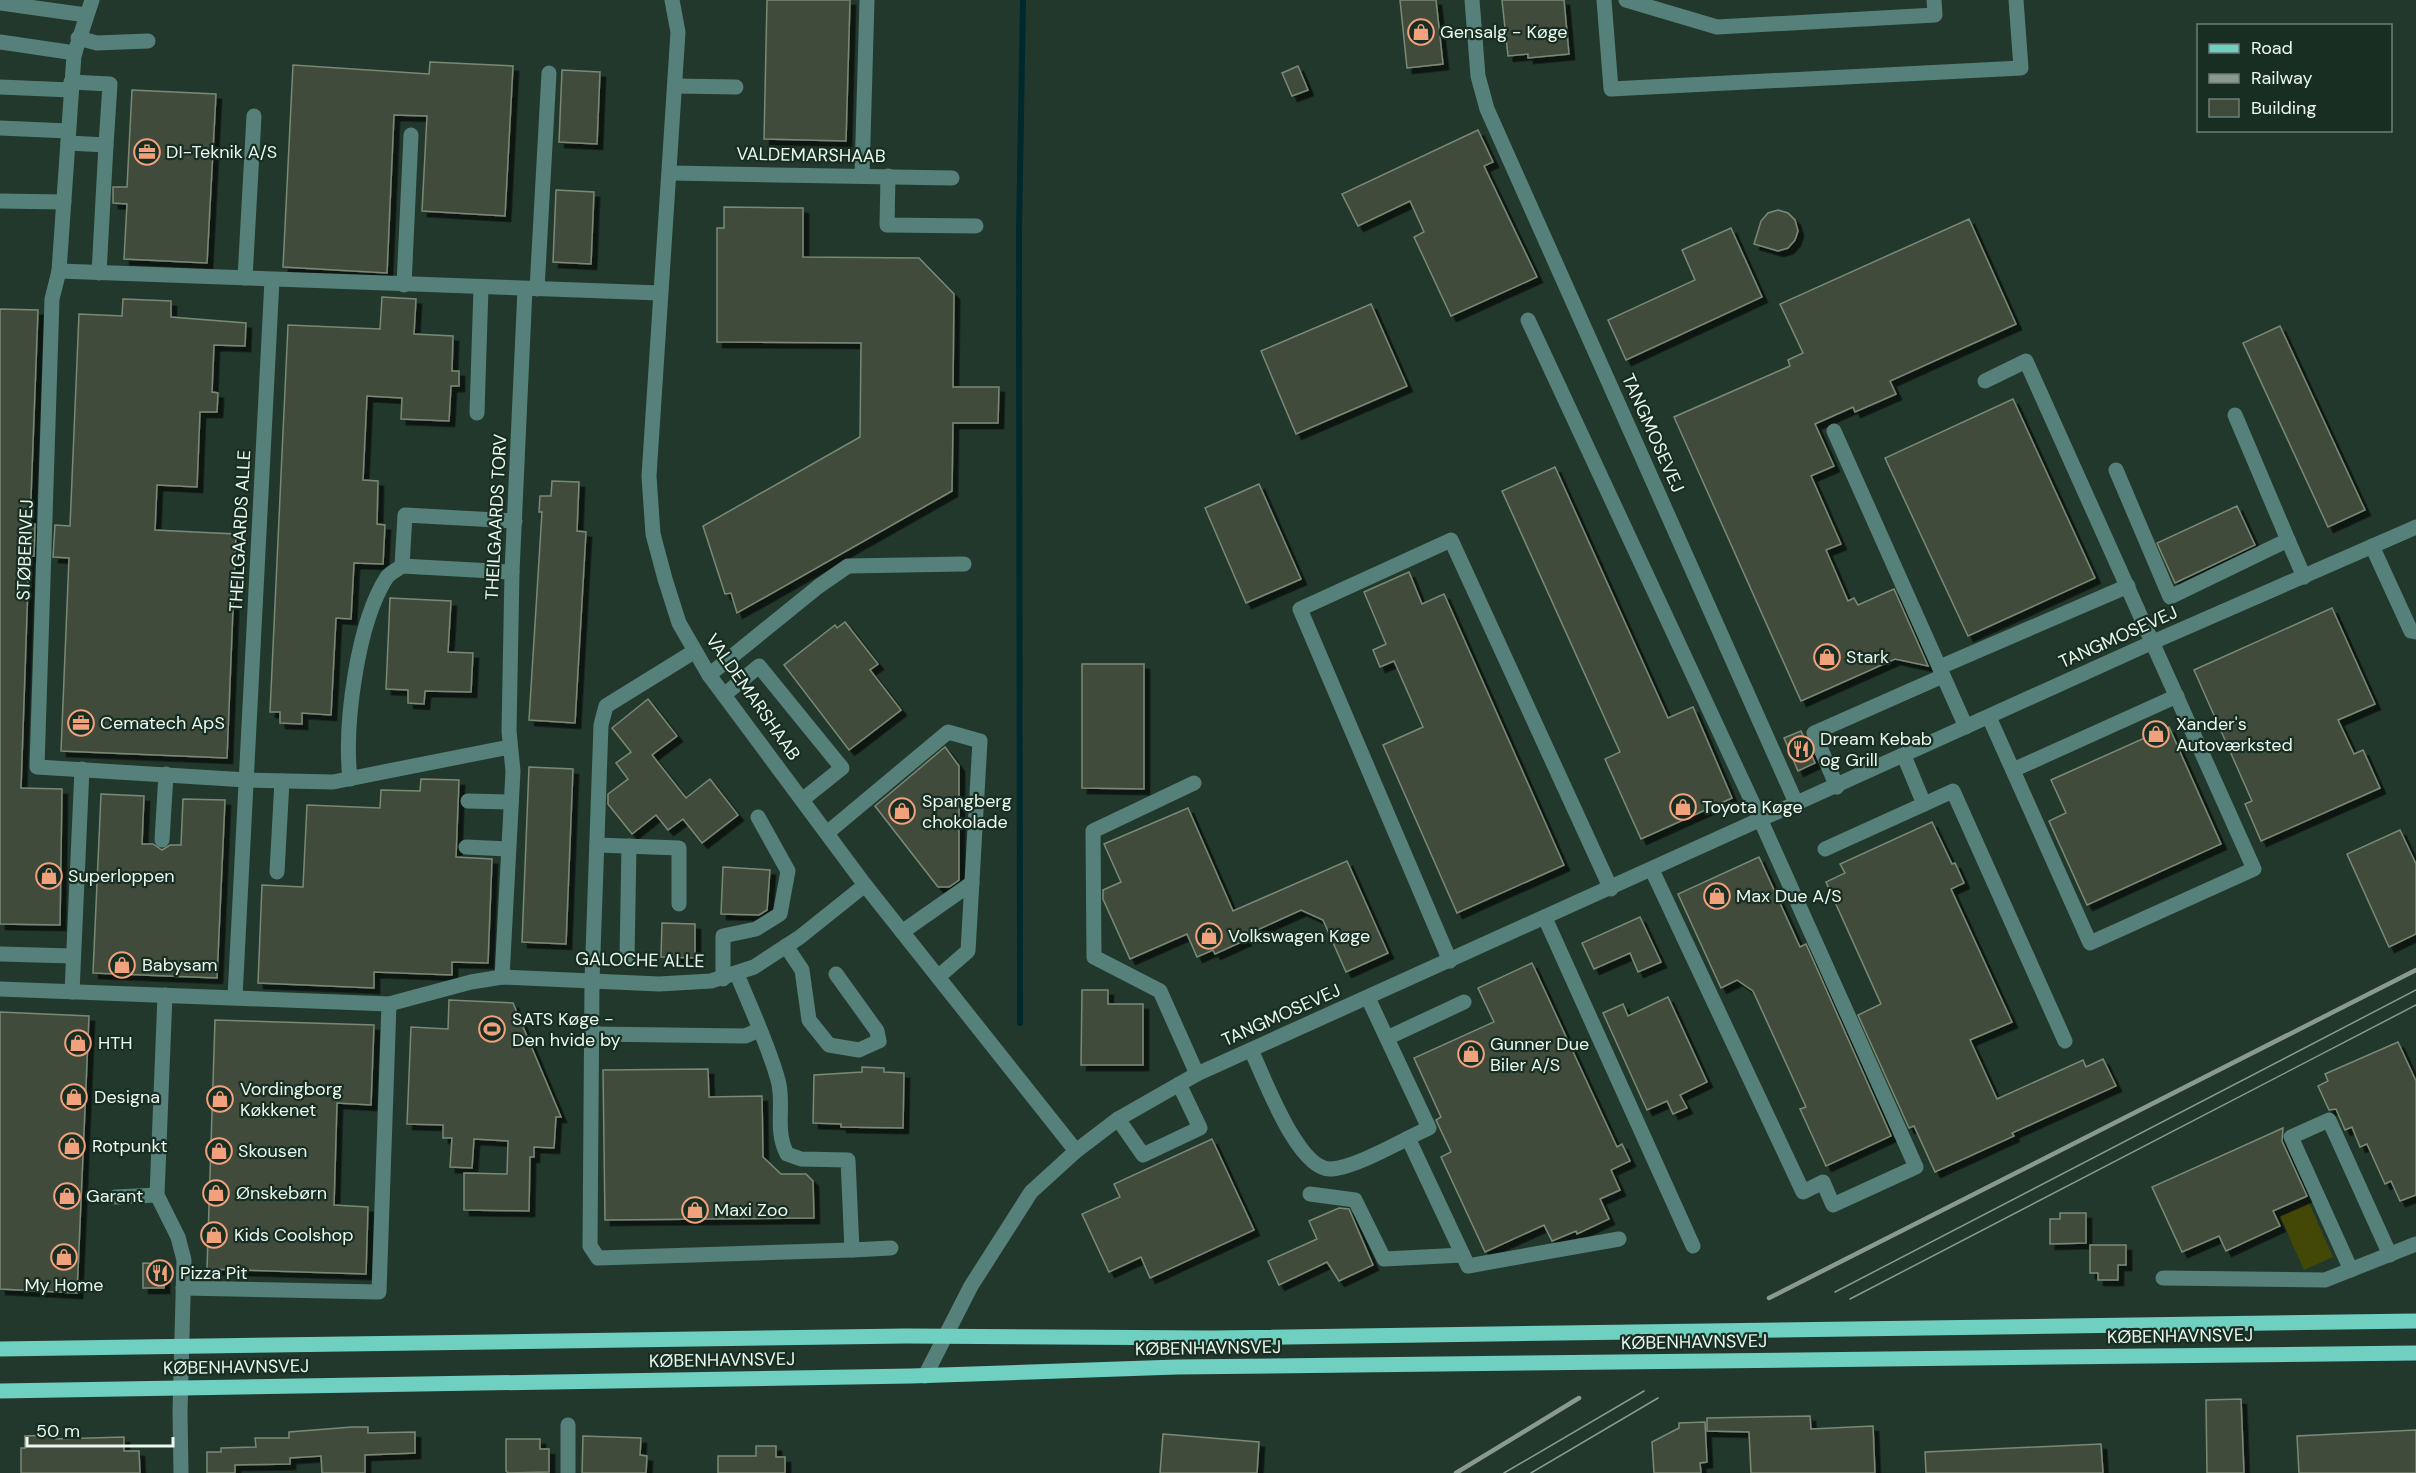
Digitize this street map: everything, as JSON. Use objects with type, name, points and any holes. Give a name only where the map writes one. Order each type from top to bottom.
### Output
[{"type":"main road","name":"KØBENHAVNSVEJ","points":[[0,1349],[946,1335],[1213,1338],[2416,1321]]},
{"type":"main road","name":"KØBENHAVNSVEJ","points":[[0,1391],[926,1376],[1177,1367],[2416,1353]]},
{"type":"street","name":"STØBERIVEJ","points":[[82,769],[38,767],[52,299],[59,271],[71,86],[77,45],[92,0]]},
{"type":"street","name":"VALDEMARSHAAB","points":[[672,0],[678,32],[649,476],[653,534],[679,623],[710,675],[865,885],[1076,1151]]},
{"type":"street","points":[[862,175],[867,0]]},
{"type":"street","name":"TANGMOSEVEJ","points":[[1472,0],[1478,76],[1487,109],[1797,805]]},
{"type":"street","points":[[1604,0],[1611,89],[2021,68],[2016,0]]},
{"type":"street","points":[[1626,0],[1717,27],[1935,15],[1934,0]]},
{"type":"street","points":[[0,3],[86,15]]},
{"type":"street","points":[[0,42],[77,45],[148,41]]},
{"type":"street","name":"THEILGAARDS TORV","points":[[502,977],[513,771],[509,747],[512,572],[531,289],[549,73]]},
{"type":"street","points":[[0,87],[110,84],[99,273]]},
{"type":"street","points":[[675,86],[736,87]]},
{"type":"street","points":[[245,278],[254,116]]},
{"type":"street","points":[[0,128],[68,137],[106,145]]},
{"type":"street","points":[[404,285],[411,135]]},
{"type":"street","name":"VALDEMARSHAAB","points":[[670,173],[952,178]]},
{"type":"street","points":[[888,176],[887,225],[976,226]]},
{"type":"street","points":[[0,201],[64,202]]},
{"type":"street","points":[[59,271],[660,293]]},
{"type":"street","name":"THEILGAARDS ALLE","points":[[235,997],[272,280]]},
{"type":"street","points":[[477,413],[481,287]]},
{"type":"street","points":[[1528,320],[1761,821],[1916,1167],[1833,1205],[1823,1182],[1803,1192],[1652,870]]},
{"type":"street","points":[[1985,381],[2026,361],[2254,869],[2090,943],[1989,717]]},
{"type":"street","points":[[2235,415],[2304,577]]},
{"type":"street","points":[[1834,430],[1966,728]]},
{"type":"street","points":[[2116,470],[2170,597],[2288,540]]},
{"type":"street","points":[[402,566],[405,515],[515,521]]},
{"type":"street","name":"TANGMOSEVEJ","points":[[926,1376],[971,1286],[1031,1192],[1076,1151],[1118,1119],[1179,1084],[2153,642],[2416,527]]},
{"type":"street","points":[[1450,961],[1300,609],[1451,540],[1611,889]]},
{"type":"street","points":[[2372,546],[2411,631],[2416,632]]},
{"type":"street","points":[[710,675],[819,586],[849,566],[964,564]]},
{"type":"street","points":[[350,779],[347,752],[362,642],[372,608],[389,575],[402,566],[512,572]]},
{"type":"street","points":[[1837,787],[1814,733],[1942,671],[2128,586]]},
{"type":"street","points":[[695,651],[606,706],[601,725],[592,981],[590,1246],[597,1258],[891,1248]]},
{"type":"street","points":[[724,694],[759,666],[842,768],[802,800]]},
{"type":"street","points":[[2013,770],[2177,696]]},
{"type":"street","points":[[827,833],[948,732],[980,741],[968,951],[938,977]]},
{"type":"street","points":[[0,989],[72,992],[82,769],[247,780],[333,782],[509,747]]},
{"type":"street","points":[[1904,756],[1924,804]]},
{"type":"street","points":[[162,840],[166,774]]},
{"type":"street","points":[[277,872],[282,781]]},
{"type":"street","points":[[1194,783],[1093,831],[1094,957],[1160,991],[1197,1074]]},
{"type":"street","points":[[1825,849],[1953,791],[2065,1041]]},
{"type":"street","points":[[468,801],[511,802]]},
{"type":"street","points":[[758,817],[788,871],[780,914],[756,929],[723,936],[730,976],[759,1030],[779,1082],[779,1128],[781,1142],[787,1154],[801,1159],[848,1160],[852,1250]]},
{"type":"street","points":[[597,845],[679,848],[679,904]]},
{"type":"street","points":[[627,957],[629,846]]},
{"type":"street","points":[[466,848],[508,849]]},
{"type":"street","points":[[902,932],[972,883]]},
{"type":"street","name":"GALOCHE ALLE","points":[[72,992],[389,1004],[471,982],[502,977],[659,984],[730,976],[786,946],[865,885]]},
{"type":"street","points":[[1545,918],[1693,1246]]},
{"type":"street","points":[[786,946],[802,970],[809,1020],[829,1045],[859,1050],[879,1041],[878,1031],[836,974]]},
{"type":"street","points":[[0,954],[73,956]]},
{"type":"street","points":[[165,995],[157,1195],[182,1248],[181,1473]]},
{"type":"street","points":[[1251,1050],[1294,1138],[1311,1162],[1320,1168],[1340,1168],[1408,1138],[1429,1128],[1368,998]]},
{"type":"street","points":[[1387,1038],[1464,1002]]},
{"type":"street","points":[[183,1288],[379,1292],[389,1004]]},
{"type":"street","points":[[592,1034],[745,1036],[759,1030]]},
{"type":"street","points":[[1118,1119],[1143,1155],[1200,1128],[1179,1084]]},
{"type":"street","points":[[2351,1270],[2291,1137],[2329,1120],[2390,1255]]},
{"type":"street","points":[[1408,1138],[1468,1266],[1619,1239]]},
{"type":"street","points":[[1310,1194],[1354,1200],[1384,1259],[1463,1255]]},
{"type":"street","points":[[115,1197],[157,1195]]},
{"type":"street","points":[[2163,1278],[2325,1280],[2416,1244]]},
{"type":"street","points":[[568,1425],[568,1473]]},
{"type":"shaded area","points":[[2309,1203],[2333,1257],[2304,1270],[2280,1216]]},
{"type":"building","points":[[767,0],[850,0],[846,141],[764,139]]},
{"type":"building","name":"Gensalg - Køge","points":[[1400,0],[1436,0],[1443,64],[1407,68]]},
{"type":"building","points":[[1502,0],[1564,0],[1569,54],[1528,58],[1528,54],[1508,56]]},
{"type":"building","points":[[430,62],[513,66],[505,216],[422,211],[427,116],[394,115],[387,273],[283,267],[293,65],[429,74]]},
{"type":"building","points":[[1298,66],[1308,90],[1292,96],[1282,73]]},
{"type":"building","points":[[562,70],[600,72],[597,144],[559,142]]},
{"type":"building","points":[[132,90],[216,94],[207,263],[124,259],[127,204],[113,203],[113,187],[127,187]]},
{"type":"building","points":[[1478,130],[1493,162],[1484,166],[1537,277],[1451,316],[1414,237],[1424,232],[1410,201],[1358,226],[1342,194]]},
{"type":"building","points":[[556,190],[594,192],[591,264],[553,262]]},
{"type":"building","points":[[724,207],[803,208],[803,257],[919,258],[954,294],[953,387],[999,387],[998,423],[953,423],[952,491],[737,613],[731,593],[725,594],[703,526],[860,437],[861,343],[717,342],[717,228],[724,228]]},
{"type":"building","points":[[1778,210],[1788,213],[1795,220],[1798,231],[1795,240],[1788,248],[1778,251],[1754,244],[1761,221],[1768,213]]},
{"type":"building","points":[[1969,219],[2016,324],[1890,381],[1896,394],[1855,412],[1853,407],[1815,424],[1834,466],[1811,476],[1841,544],[1826,550],[1848,601],[1854,598],[1858,605],[1894,589],[1928,666],[1895,659],[1801,701],[1674,417],[1790,366],[1788,360],[1803,353],[1780,304]]},
{"type":"building","points":[[1731,228],[1762,297],[1626,360],[1608,320],[1695,280],[1682,250]]},
{"type":"building","points":[[382,297],[416,299],[414,334],[453,336],[452,371],[459,371],[459,386],[451,386],[449,421],[401,419],[402,398],[367,396],[363,480],[378,481],[377,524],[385,525],[383,564],[354,563],[351,619],[336,618],[331,715],[302,713],[302,724],[280,723],[280,712],[270,712],[288,325],[380,329]]},
{"type":"building","points":[[123,299],[171,301],[171,317],[246,323],[245,346],[214,345],[212,392],[218,393],[217,412],[200,412],[197,487],[157,485],[155,530],[236,534],[227,758],[61,751],[69,558],[53,557],[55,525],[70,526],[79,314],[122,316]]},
{"type":"building","points":[[1371,304],[1407,386],[1296,434],[1261,351]]},
{"type":"building","points":[[0,309],[38,310],[30,524],[35,524],[34,556],[29,556],[21,788],[62,789],[60,925],[0,924]]},
{"type":"building","points":[[2280,326],[2365,510],[2328,527],[2243,343]]},
{"type":"building","points":[[2013,399],[2095,578],[1968,636],[1885,458]]},
{"type":"building","points":[[1555,467],[1668,718],[1693,707],[1732,798],[1641,839],[1605,759],[1620,752],[1502,491]]},
{"type":"building","points":[[552,481],[579,482],[577,531],[586,532],[575,723],[529,720],[542,512],[539,512],[540,496],[551,496]]},
{"type":"building","points":[[1259,484],[1301,579],[1246,603],[1205,508]]},
{"type":"building","points":[[2237,506],[2255,545],[2175,583],[2157,543]]},
{"type":"building","points":[[1409,572],[1422,604],[1444,594],[1564,865],[1457,913],[1383,745],[1423,727],[1394,661],[1380,667],[1373,650],[1386,644],[1364,592]]},
{"type":"building","points":[[390,598],[451,601],[448,652],[473,653],[471,692],[425,691],[424,704],[408,703],[408,690],[386,689]]},
{"type":"building","points":[[2332,608],[2375,704],[2338,720],[2354,754],[2363,750],[2380,788],[2261,841],[2245,804],[2252,801],[2194,670]]},
{"type":"building","points":[[845,622],[878,664],[870,670],[901,710],[849,750],[784,665],[835,625],[837,628]]},
{"type":"building","points":[[1082,664],[1144,664],[1144,789],[1082,788]]},
{"type":"building","points":[[648,699],[677,736],[652,755],[686,798],[710,779],[738,815],[702,843],[683,819],[668,830],[656,815],[632,834],[608,804],[608,794],[628,779],[616,763],[631,752],[612,728]]},
{"type":"building","points":[[2169,727],[2221,844],[2087,905],[2049,821],[2066,813],[2051,780]]},
{"type":"building","points":[[1801,731],[1815,763],[1798,771],[1784,738]]},
{"type":"building","points":[[945,747],[959,766],[959,880],[949,887],[938,887],[875,806]]},
{"type":"building","points":[[529,767],[573,769],[566,944],[522,942]]},
{"type":"building","points":[[421,779],[459,780],[456,857],[492,859],[488,963],[452,962],[452,975],[374,972],[374,988],[258,983],[262,885],[303,887],[307,805],[380,808],[381,790],[420,791]]},
{"type":"building","points":[[101,794],[144,796],[142,844],[153,844],[162,850],[170,845],[181,845],[183,799],[225,800],[217,978],[93,973]]},
{"type":"building","points":[[1188,808],[1233,911],[1347,861],[1388,953],[1346,972],[1323,920],[1301,910],[1244,936],[1246,940],[1215,954],[1213,950],[1197,957],[1187,934],[1130,959],[1103,899],[1103,890],[1121,882],[1104,844]]},
{"type":"building","points":[[1932,822],[1952,864],[1955,863],[1964,883],[1951,889],[2012,1022],[1970,1040],[1997,1099],[2083,1060],[2086,1067],[2103,1059],[2116,1086],[2012,1133],[2014,1136],[1935,1172],[1914,1126],[1909,1128],[1858,1015],[1881,1004],[1826,882],[1845,873],[1840,864]]},
{"type":"building","points":[[2400,830],[2416,864],[2416,934],[2389,947],[2347,854]]},
{"type":"building","points":[[1759,857],[1800,947],[1806,944],[1891,1136],[1826,1166],[1800,1109],[1806,1107],[1753,991],[1737,980],[1721,988],[1678,894]]},
{"type":"building","points":[[723,867],[770,870],[767,910],[759,915],[721,914]]},
{"type":"building","points":[[1640,917],[1661,962],[1638,972],[1630,953],[1594,969],[1582,943]]},
{"type":"building","points":[[662,923],[695,924],[695,958],[661,957]]},
{"type":"building","points":[[1532,963],[1617,1147],[1622,1144],[1630,1161],[1611,1170],[1620,1190],[1600,1199],[1609,1219],[1577,1234],[1576,1231],[1552,1241],[1544,1225],[1485,1252],[1441,1157],[1451,1152],[1436,1120],[1441,1117],[1414,1058],[1494,1022],[1478,988]]},
{"type":"building","points":[[1082,990],[1108,990],[1108,1004],[1143,1004],[1143,1065],[1081,1065]]},
{"type":"building","points":[[1668,997],[1707,1082],[1680,1095],[1687,1108],[1673,1114],[1667,1101],[1647,1110],[1603,1013],[1623,1004],[1628,1016]]},
{"type":"building","points":[[449,1000],[513,1003],[561,1117],[556,1117],[554,1148],[534,1147],[534,1157],[530,1157],[529,1211],[464,1210],[464,1173],[507,1174],[508,1141],[474,1139],[472,1168],[450,1167],[452,1138],[443,1138],[443,1125],[407,1124],[411,1027],[448,1029]]},
{"type":"building","points":[[0,1012],[89,1016],[77,1293],[0,1289]]},
{"type":"building","points":[[215,1020],[374,1025],[371,1105],[337,1103],[334,1205],[368,1207],[366,1274],[207,1269]]},
{"type":"building","points":[[2398,1042],[2416,1081],[2416,1195],[2400,1201],[2391,1181],[2385,1184],[2367,1144],[2360,1147],[2352,1127],[2345,1130],[2336,1109],[2329,1110],[2318,1086],[2328,1081],[2325,1074]]},
{"type":"building","points":[[862,1067],[884,1068],[884,1072],[904,1073],[903,1128],[841,1127],[841,1124],[813,1123],[814,1075],[862,1072]]},
{"type":"building","points":[[708,1069],[709,1097],[762,1096],[763,1157],[781,1174],[806,1174],[813,1181],[814,1218],[605,1220],[603,1070]]},
{"type":"building","points":[[2283,1128],[2282,1141],[2307,1196],[2273,1211],[2280,1226],[2226,1251],[2219,1236],[2182,1252],[2152,1187]]},
{"type":"building","points":[[1212,1139],[1254,1230],[1150,1278],[1141,1257],[1109,1272],[1082,1214],[1120,1197],[1114,1184]]},
{"type":"building","points":[[1339,1208],[1349,1209],[1373,1265],[1339,1281],[1327,1262],[1279,1285],[1268,1261],[1317,1239],[1309,1221]]},
{"type":"building","points":[[2060,1213],[2086,1213],[2086,1243],[2050,1244],[2050,1219],[2060,1219]]},
{"type":"building","points":[[2090,1245],[2126,1245],[2126,1265],[2118,1265],[2118,1280],[2098,1280],[2098,1273],[2090,1273]]},
{"type":"building","points":[[143,1263],[164,1264],[164,1288],[143,1288]]},
{"type":"building","points":[[2241,1399],[2244,1473],[2207,1473],[2206,1400]]},
{"type":"building","points":[[1810,1416],[1811,1429],[1873,1426],[1875,1473],[1751,1473],[1749,1432],[1707,1431],[1707,1418]]},
{"type":"building","points":[[1705,1422],[1707,1462],[1700,1463],[1701,1473],[1654,1473],[1652,1442],[1679,1428],[1679,1423]]},
{"type":"building","points":[[368,1427],[368,1433],[415,1432],[415,1453],[365,1455],[365,1473],[322,1473],[321,1456],[290,1458],[290,1464],[235,1465],[235,1473],[207,1473],[207,1452],[221,1452],[221,1448],[256,1447],[255,1438],[289,1438],[289,1432]]},
{"type":"building","points":[[2416,1430],[2416,1473],[2299,1473],[2297,1436]]},
{"type":"building","points":[[1163,1434],[1259,1442],[1257,1473],[1160,1473]]},
{"type":"building","points":[[56,1435],[56,1439],[124,1437],[124,1451],[139,1451],[140,1473],[21,1473],[21,1448],[25,1448],[25,1436]]},
{"type":"building","points":[[583,1436],[641,1438],[640,1455],[647,1456],[646,1473],[582,1473]]},
{"type":"building","points":[[506,1439],[540,1439],[540,1449],[549,1449],[549,1472],[508,1473],[506,1471]]},
{"type":"building","points":[[2101,1444],[2103,1473],[1926,1473],[1925,1452]]},
{"type":"building","points":[[756,1446],[776,1446],[776,1457],[785,1457],[785,1473],[718,1473],[718,1456],[756,1456]]},
{"type":"waterway","points":[[1020,1023],[1019,232],[1023,0]]},
{"type":"tram line","points":[[1835,1292],[2416,990]]},
{"type":"tram line","points":[[1850,1299],[2416,1005]]},
{"type":"tram line","points":[[1504,1473],[1644,1391]]},
{"type":"tram line","points":[[1531,1473],[1658,1398]]},
{"type":"railway","points":[[1769,1298],[2416,970]]},
{"type":"railway","points":[[1456,1473],[1579,1398]]},
{"type":"place","name":"Gensalg - Køge","points":[[1421,32]]},
{"type":"place","name":"DI-Teknik A/S","points":[[147,152]]},
{"type":"place","name":"Stark","points":[[1827,657]]},
{"type":"place","name":"Cematech ApS","points":[[81,723]]},
{"type":"place","name":"Xander's Autoværksted","points":[[2156,734]]},
{"type":"place","name":"Dream Kebab og Grill","points":[[1801,749]]},
{"type":"place","name":"Toyota Køge","points":[[1683,807]]},
{"type":"place","name":"Spangberg chokolade","points":[[902,811]]},
{"type":"place","name":"Superloppen","points":[[49,876]]},
{"type":"place","name":"Max Due A/S","points":[[1717,896]]},
{"type":"place","name":"Volkswagen Køge","points":[[1209,936]]},
{"type":"place","name":"Babysam","points":[[122,965]]},
{"type":"place","name":"SATS Køge - Den hvide by","points":[[492,1029]]},
{"type":"place","name":"HTH","points":[[78,1043]]},
{"type":"place","name":"Gunner Due Biler A/S","points":[[1471,1054]]},
{"type":"place","name":"Designa","points":[[74,1097]]},
{"type":"place","name":"Vordingborg Køkkenet","points":[[220,1099]]},
{"type":"place","name":"Rotpunkt","points":[[72,1146]]},
{"type":"place","name":"Skousen","points":[[219,1151]]},
{"type":"place","name":"Ønskebørn","points":[[216,1193]]},
{"type":"place","name":"Garant","points":[[67,1196]]},
{"type":"place","name":"Maxi Zoo","points":[[695,1210]]},
{"type":"place","name":"Kids Coolshop","points":[[214,1235]]},
{"type":"place","name":"My Home","points":[[64,1257]]},
{"type":"place","name":"Pizza Pit","points":[[160,1273]]}]
